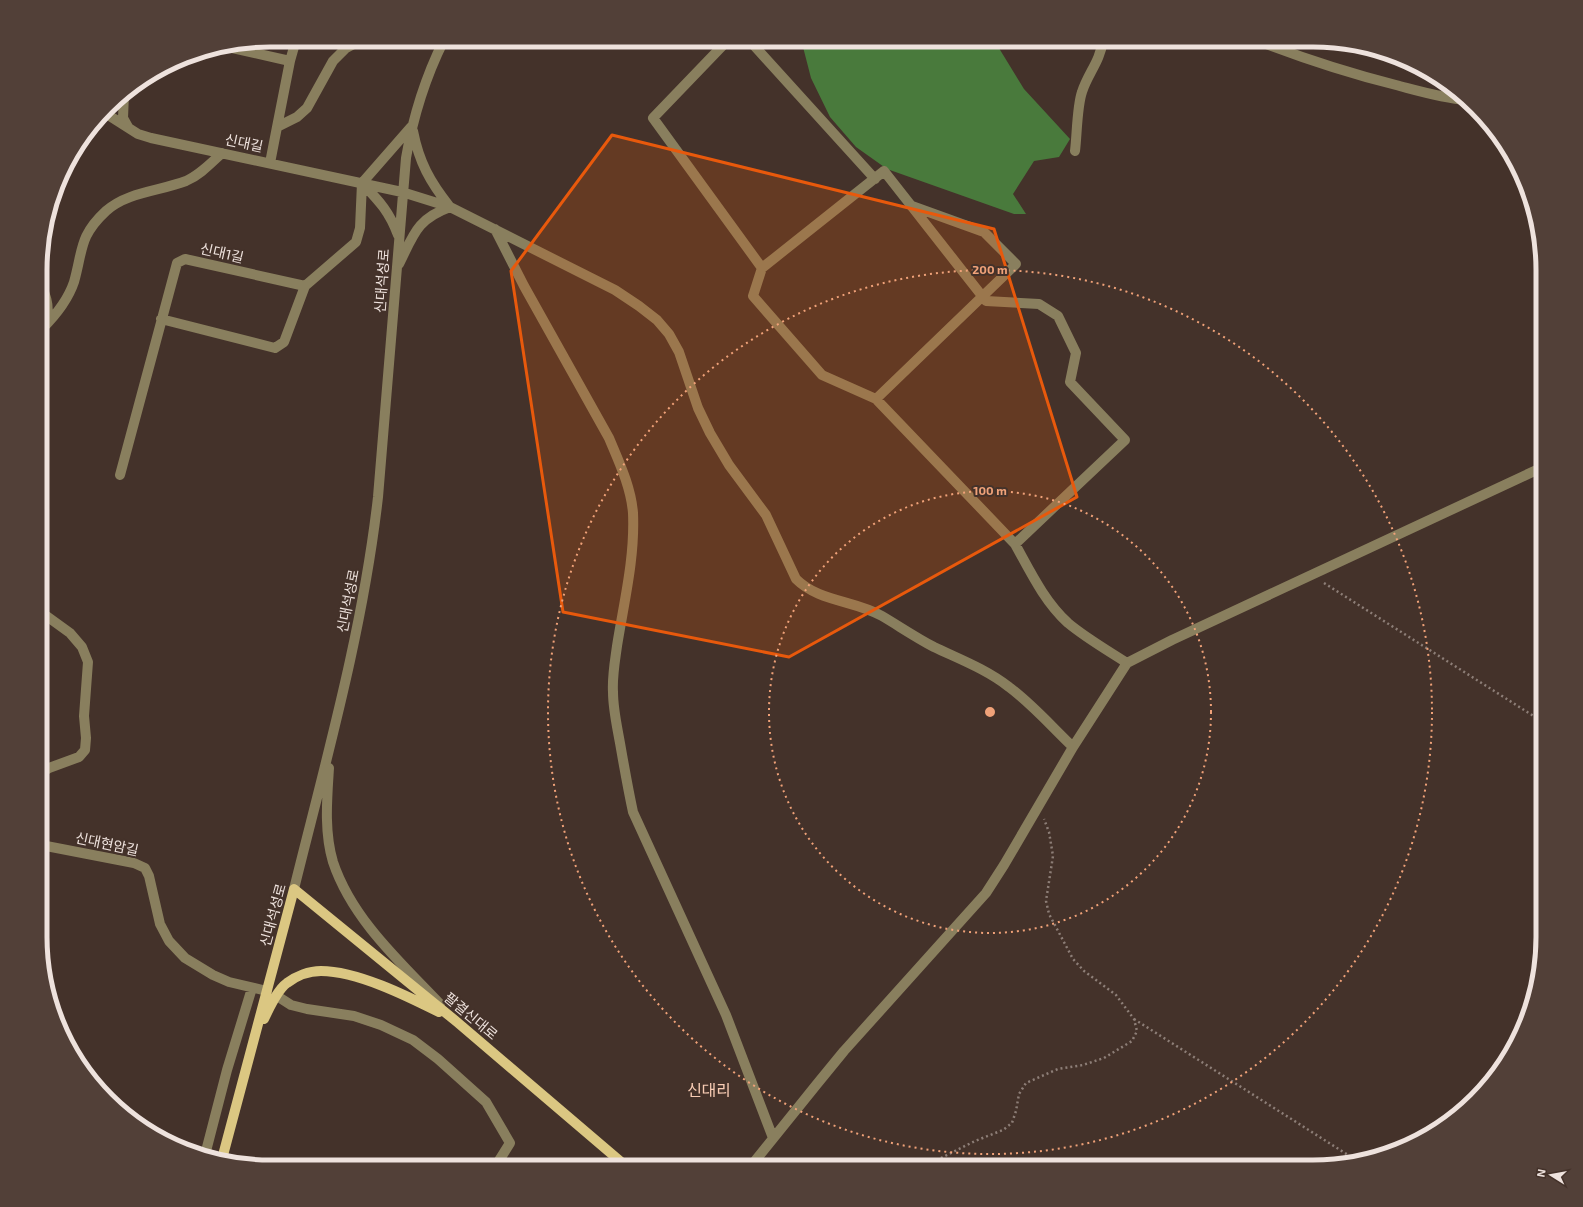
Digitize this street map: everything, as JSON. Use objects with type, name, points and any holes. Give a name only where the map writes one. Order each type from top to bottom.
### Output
[{"type":"main road","name":"신대석성로","points":[[223,1155],[294,890]]},
{"type":"main road","name":"팔결신대로","points":[[294,890],[457,1022],[619,1160]]},
{"type":"main road","points":[[255,1035],[285,984],[300,975],[320,971],[349,975],[375,983],[408,996],[457,1022]]},
{"type":"street","points":[[277,126],[294,47]]},
{"type":"street","name":"신대길","points":[[109,115],[138,134],[151,138],[270,163],[277,126],[297,117],[307,108],[333,61],[348,47]]},
{"type":"street","name":"신대석성로","points":[[294,890],[331,739],[362,604],[373,547],[406,158],[412,125],[425,83],[440,47]]},
{"type":"street","points":[[721,47],[653,118],[762,268]]},
{"type":"street","points":[[755,47],[875,179]]},
{"type":"street","points":[[1075,151],[1081,94],[1100,56],[1102,47]]},
{"type":"street","points":[[1272,47],[1289,54],[1366,78],[1456,99]]},
{"type":"street","points":[[238,49],[290,61]]},
{"type":"street","points":[[123,102],[122,118],[128,128]]},
{"type":"street","points":[[161,319],[275,348],[284,342],[305,286],[356,242],[360,228],[362,183],[412,125]]},
{"type":"street","points":[[412,125],[417,149],[425,169],[435,187],[450,207]]},
{"type":"street","points":[[47,324],[55,316],[66,299],[74,282],[86,234],[103,214],[122,201],[187,180],[203,170],[222,153]]},
{"type":"street","points":[[270,163],[402,192],[450,207],[615,290],[639,306],[657,320],[669,334],[679,352],[698,408],[710,433],[729,465],[766,515],[796,579],[803,586],[814,593],[856,605],[880,615],[910,634],[990,674],[1015,692],[1072,747]]},
{"type":"street","points":[[1015,544],[1124,440],[1070,382],[1076,353],[1058,316],[1040,304],[986,301],[884,171],[762,268],[753,296],[822,376],[876,399],[1015,544],[1036,582],[1051,604],[1068,623],[1127,663]]},
{"type":"street","points":[[362,183],[384,207],[392,219],[399,239]]},
{"type":"street","points":[[876,399],[1016,264],[984,232],[912,206]]},
{"type":"street","points":[[396,270],[417,228],[426,218],[450,207]]},
{"type":"street","points":[[495,229],[524,286],[608,438],[620,463],[628,489],[633,512],[633,540],[615,663],[613,691],[615,715],[628,790],[633,812],[726,1015],[774,1138]]},
{"type":"street","name":"신대1길","points":[[120,475],[177,263],[185,259],[305,286]]},
{"type":"street","points":[[47,301],[49,310],[47,318]]},
{"type":"street","points":[[755,1160],[844,1051],[986,893],[1004,865],[1072,747],[1127,663],[1172,640],[1536,470]]},
{"type":"street","points":[[47,616],[70,633],[82,648],[88,662],[84,716],[86,738],[85,750],[79,757],[47,769]]},
{"type":"street","points":[[331,739],[326,800],[328,832],[333,861],[344,887],[360,913],[384,944],[457,1022]]},
{"type":"street","name":"신대현암길","points":[[47,846],[134,863],[145,868],[149,876],[160,924],[169,941],[185,958],[213,975],[229,982],[267,991]]},
{"type":"street","points":[[206,1150],[227,1070],[252,988]]},
{"type":"street","points":[[277,996],[291,1005],[354,1016],[382,1025],[413,1040],[438,1059],[486,1102],[510,1143],[499,1160]]},
{"type":"path","points":[[1312,576],[1536,718]]},
{"type":"path","points":[[1039,804],[1049,832],[1053,856],[1046,902],[1049,914],[1074,959],[1084,972],[1116,996],[1134,1019],[1351,1157]]},
{"type":"path","points":[[937,1160],[975,1141],[1003,1130],[1012,1123],[1019,1094],[1026,1083],[1058,1069],[1083,1065],[1104,1058],[1132,1041],[1137,1031],[1134,1019]]},
{"type":"highlighted area","points":[[612,135],[994,229],[1077,497],[789,657],[563,612],[511,271]]},
{"type":"green space","points":[[803,47],[998,47],[1024,89],[1070,139],[1059,157],[1034,161],[1013,194],[1026,214],[1014,214],[887,169],[856,147],[830,117],[811,78]]},
{"type":"district","name":"신대리","points":[[709,1090]]}]
